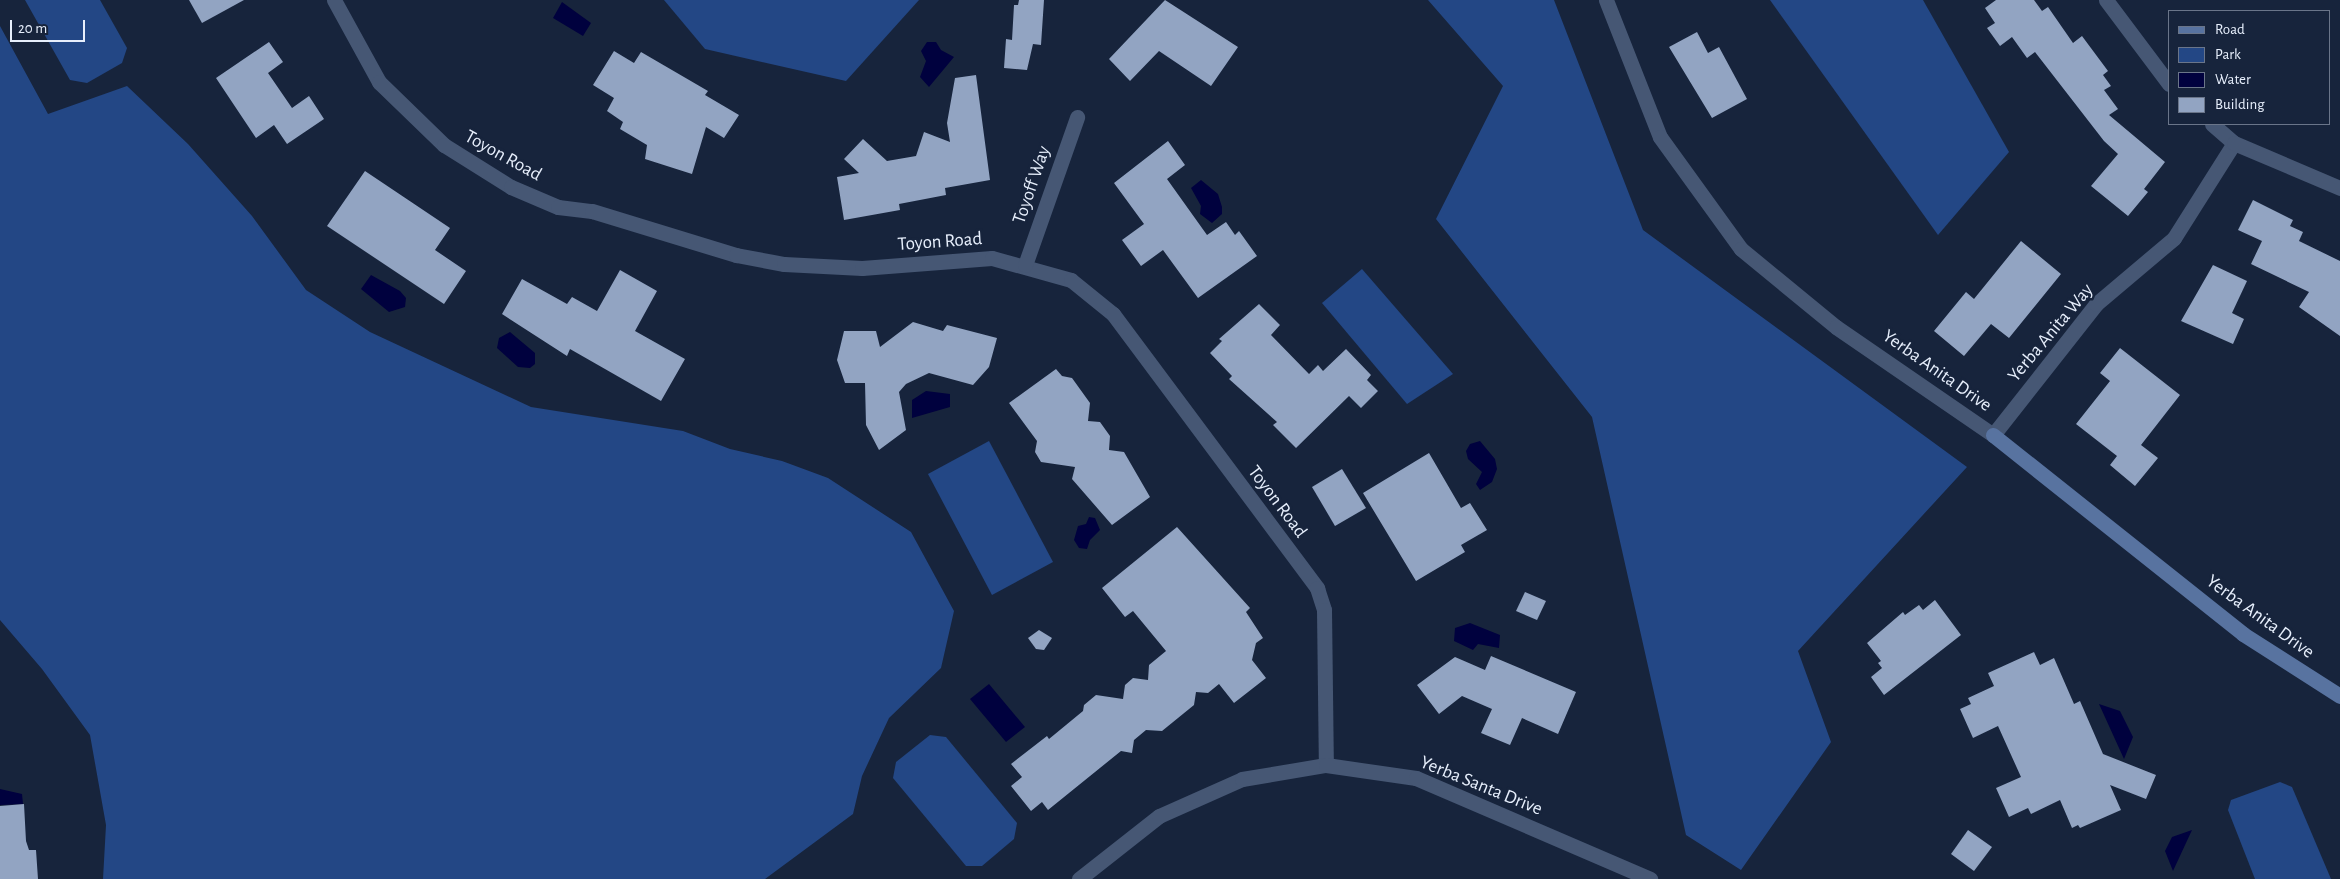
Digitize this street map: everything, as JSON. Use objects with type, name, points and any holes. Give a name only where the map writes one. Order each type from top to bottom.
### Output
[{"type":"street","name":"Toyon Road","points":[[334,0],[379,82],[444,145],[511,187],[558,207],[592,212],[736,255],[784,264],[862,268],[992,258],[1025,265],[1071,280],[1113,314],[1317,588],[1324,610],[1326,766]]},
{"type":"street","name":"Yerba Anita Drive","points":[[1606,0],[1660,137],[1741,249],[1836,327],[1993,435],[2243,634],[2340,696]]},
{"type":"street","points":[[2106,0],[2168,83]]},
{"type":"street","name":"Toyoff Way","points":[[1025,265],[1077,118]]},
{"type":"street","points":[[2213,125],[2234,143],[2340,188]]},
{"type":"street","name":"Yerba Anita Way","points":[[1993,435],[2096,304],[2174,238],[2234,143]]},
{"type":"street","name":"Yerba Santa Drive","points":[[1079,879],[1159,816],[1242,779],[1326,766],[1416,778],[1650,879]]},
{"type":"green space","points":[[25,0],[100,0],[127,48],[122,63],[87,83],[70,80]]},
{"type":"green space","points":[[664,0],[919,0],[846,81],[705,49]]},
{"type":"green space","points":[[1428,0],[1554,0],[1643,230],[1967,467],[1798,651],[1831,742],[1741,870],[1686,835],[1592,417],[1436,219],[1503,86]]},
{"type":"green space","points":[[1770,0],[1923,0],[2009,152],[1938,235]]},
{"type":"green space","points":[[0,26],[48,114],[127,86],[188,144],[252,216],[306,290],[370,332],[531,407],[683,431],[730,449],[782,461],[828,478],[911,532],[954,611],[941,668],[889,718],[862,776],[853,814],[765,879],[103,879],[106,825],[90,735],[42,669],[0,620]]},
{"type":"green space","points":[[1362,269],[1453,374],[1407,404],[1322,303]]},
{"type":"green space","points":[[989,441],[1053,562],[992,595],[928,474]]},
{"type":"green space","points":[[930,735],[946,737],[1017,823],[1014,839],[982,866],[966,866],[893,778],[896,762]]},
{"type":"green space","points":[[2280,782],[2292,787],[2331,879],[2255,879],[2228,810],[2231,800]]},
{"type":"water","points":[[562,2],[591,23],[583,36],[553,18]]},
{"type":"water","points":[[927,42],[936,42],[941,50],[954,57],[929,87],[920,77],[926,61],[921,51]]},
{"type":"water","points":[[1201,180],[1218,194],[1222,207],[1222,214],[1212,223],[1200,214],[1201,206],[1191,188]]},
{"type":"water","points":[[371,275],[400,291],[406,298],[405,307],[389,312],[361,289]]},
{"type":"water","points":[[510,332],[535,353],[535,364],[530,368],[518,367],[497,348],[499,338]]},
{"type":"water","points":[[926,391],[950,394],[950,407],[912,418],[912,400]]},
{"type":"water","points":[[1480,441],[1495,459],[1497,469],[1492,482],[1480,490],[1476,484],[1482,472],[1468,459],[1466,451],[1470,444]]},
{"type":"water","points":[[1089,517],[1095,518],[1100,530],[1090,540],[1087,549],[1079,548],[1074,540],[1078,526],[1086,524]]},
{"type":"water","points":[[1470,623],[1500,635],[1499,648],[1478,644],[1473,650],[1454,641],[1455,628]]},
{"type":"water","points":[[989,684],[1025,727],[1006,742],[970,699]]},
{"type":"water","points":[[2099,704],[2120,711],[2133,737],[2124,759]]},
{"type":"water","points":[[0,789],[22,794],[23,804],[0,805]]},
{"type":"water","points":[[2192,830],[2173,871],[2165,851],[2172,837]]},
{"type":"building","points":[[189,0],[244,0],[202,23]]},
{"type":"building","points":[[1019,0],[1044,0],[1041,45],[1033,44],[1027,70],[1004,68],[1006,39],[1012,40],[1014,5],[1018,5]]},
{"type":"building","points":[[1165,0],[1238,47],[1211,86],[1159,51],[1130,81],[1109,59]]},
{"type":"building","points":[[1996,0],[2034,0],[2042,11],[2048,7],[2073,43],[2082,36],[2108,71],[2103,75],[2111,86],[2104,90],[2118,109],[2109,115],[2165,162],[2144,189],[2148,192],[2128,216],[2091,186],[2118,154],[2104,141],[2035,52],[2027,58],[2012,37],[2000,46],[1987,28],[1995,23],[1985,8]]},
{"type":"building","points":[[1697,32],[1708,53],[1719,47],[1747,99],[1712,118],[1669,47]]},
{"type":"building","points":[[269,42],[283,62],[268,73],[292,108],[309,96],[324,119],[287,144],[274,125],[256,138],[216,78]]},
{"type":"building","points":[[614,51],[634,63],[641,52],[708,91],[705,95],[739,115],[724,138],[706,127],[692,174],[645,159],[647,145],[620,129],[623,122],[607,111],[614,98],[593,85]]},
{"type":"building","points":[[976,75],[990,180],[945,188],[946,195],[899,204],[900,210],[844,220],[837,177],[859,173],[844,159],[863,139],[887,161],[916,156],[924,132],[950,142],[947,123],[955,78]]},
{"type":"building","points":[[1168,141],[1185,165],[1167,179],[1207,235],[1226,222],[1235,235],[1239,231],[1257,256],[1198,298],[1163,250],[1141,266],[1122,240],[1144,224],[1114,183]]},
{"type":"building","points":[[365,171],[450,228],[435,250],[466,271],[444,304],[327,226]]},
{"type":"building","points":[[2253,200],[2293,220],[2290,226],[2303,232],[2299,241],[2340,261],[2340,336],[2299,307],[2309,292],[2251,264],[2262,241],[2238,230]]},
{"type":"building","points":[[2021,241],[2061,274],[2009,338],[1991,324],[1964,356],[1934,331],[1966,292],[1974,299]]},
{"type":"building","points":[[2213,265],[2247,281],[2232,313],[2244,319],[2233,344],[2181,321]]},
{"type":"building","points":[[620,270],[657,291],[635,331],[685,359],[661,401],[570,349],[567,356],[502,314],[522,279],[567,304],[572,297],[597,311]]},
{"type":"building","points":[[1259,304],[1280,325],[1271,335],[1309,374],[1318,365],[1323,371],[1346,349],[1371,375],[1367,380],[1378,391],[1361,408],[1349,396],[1296,448],[1273,425],[1277,422],[1229,379],[1232,376],[1210,353],[1222,341],[1219,339]]},
{"type":"building","points":[[913,322],[943,331],[947,325],[997,338],[989,367],[973,385],[929,373],[906,384],[899,392],[906,430],[879,450],[866,425],[865,383],[845,383],[837,360],[844,331],[876,331],[880,347]]},
{"type":"building","points":[[2120,348],[2180,395],[2141,445],[2158,458],[2135,486],[2110,465],[2117,456],[2076,424],[2110,381],[2100,373]]},
{"type":"building","points":[[1056,369],[1062,376],[1072,378],[1090,403],[1088,421],[1100,422],[1110,436],[1109,450],[1124,452],[1150,497],[1112,525],[1072,479],[1075,467],[1041,462],[1035,452],[1037,441],[1009,403]]},
{"type":"building","points":[[1429,453],[1461,508],[1470,503],[1487,530],[1461,545],[1465,552],[1416,581],[1363,493]]},
{"type":"building","points":[[1342,469],[1366,508],[1335,526],[1312,487]]},
{"type":"building","points":[[1177,527],[1250,608],[1246,612],[1263,638],[1256,643],[1252,660],[1266,678],[1234,703],[1219,684],[1208,693],[1196,692],[1194,705],[1162,731],[1146,730],[1134,740],[1132,753],[1121,751],[1048,810],[1042,802],[1031,811],[1011,786],[1022,777],[1011,764],[1047,736],[1049,739],[1083,711],[1084,705],[1096,695],[1123,699],[1125,685],[1133,678],[1148,680],[1149,665],[1166,651],[1133,611],[1125,617],[1102,588]]},
{"type":"building","points":[[1525,592],[1546,601],[1537,620],[1516,611]]},
{"type":"building","points":[[1935,600],[1961,635],[1884,695],[1871,677],[1882,668],[1878,663],[1881,661],[1867,643],[1903,612],[1905,615],[1919,605],[1923,610]]},
{"type":"building","points":[[1039,630],[1052,638],[1044,650],[1036,649],[1028,638]]},
{"type":"building","points":[[2034,652],[2040,665],[2054,658],[2074,704],[2080,701],[2103,754],[2156,775],[2146,799],[2110,785],[2121,810],[2080,828],[2078,825],[2072,828],[2060,800],[2031,814],[2028,808],[2009,817],[1996,788],[2021,777],[1998,726],[1973,738],[1960,709],[1971,704],[1968,698],[1994,686],[1988,673]]},
{"type":"building","points":[[1491,656],[1576,692],[1558,734],[1522,718],[1510,745],[1481,733],[1492,709],[1462,696],[1439,714],[1417,685],[1455,657],[1485,670]]},
{"type":"building","points":[[24,804],[26,841],[29,850],[36,850],[38,879],[0,879],[0,806]]},
{"type":"building","points":[[1968,830],[1992,847],[1974,871],[1951,854]]}]
